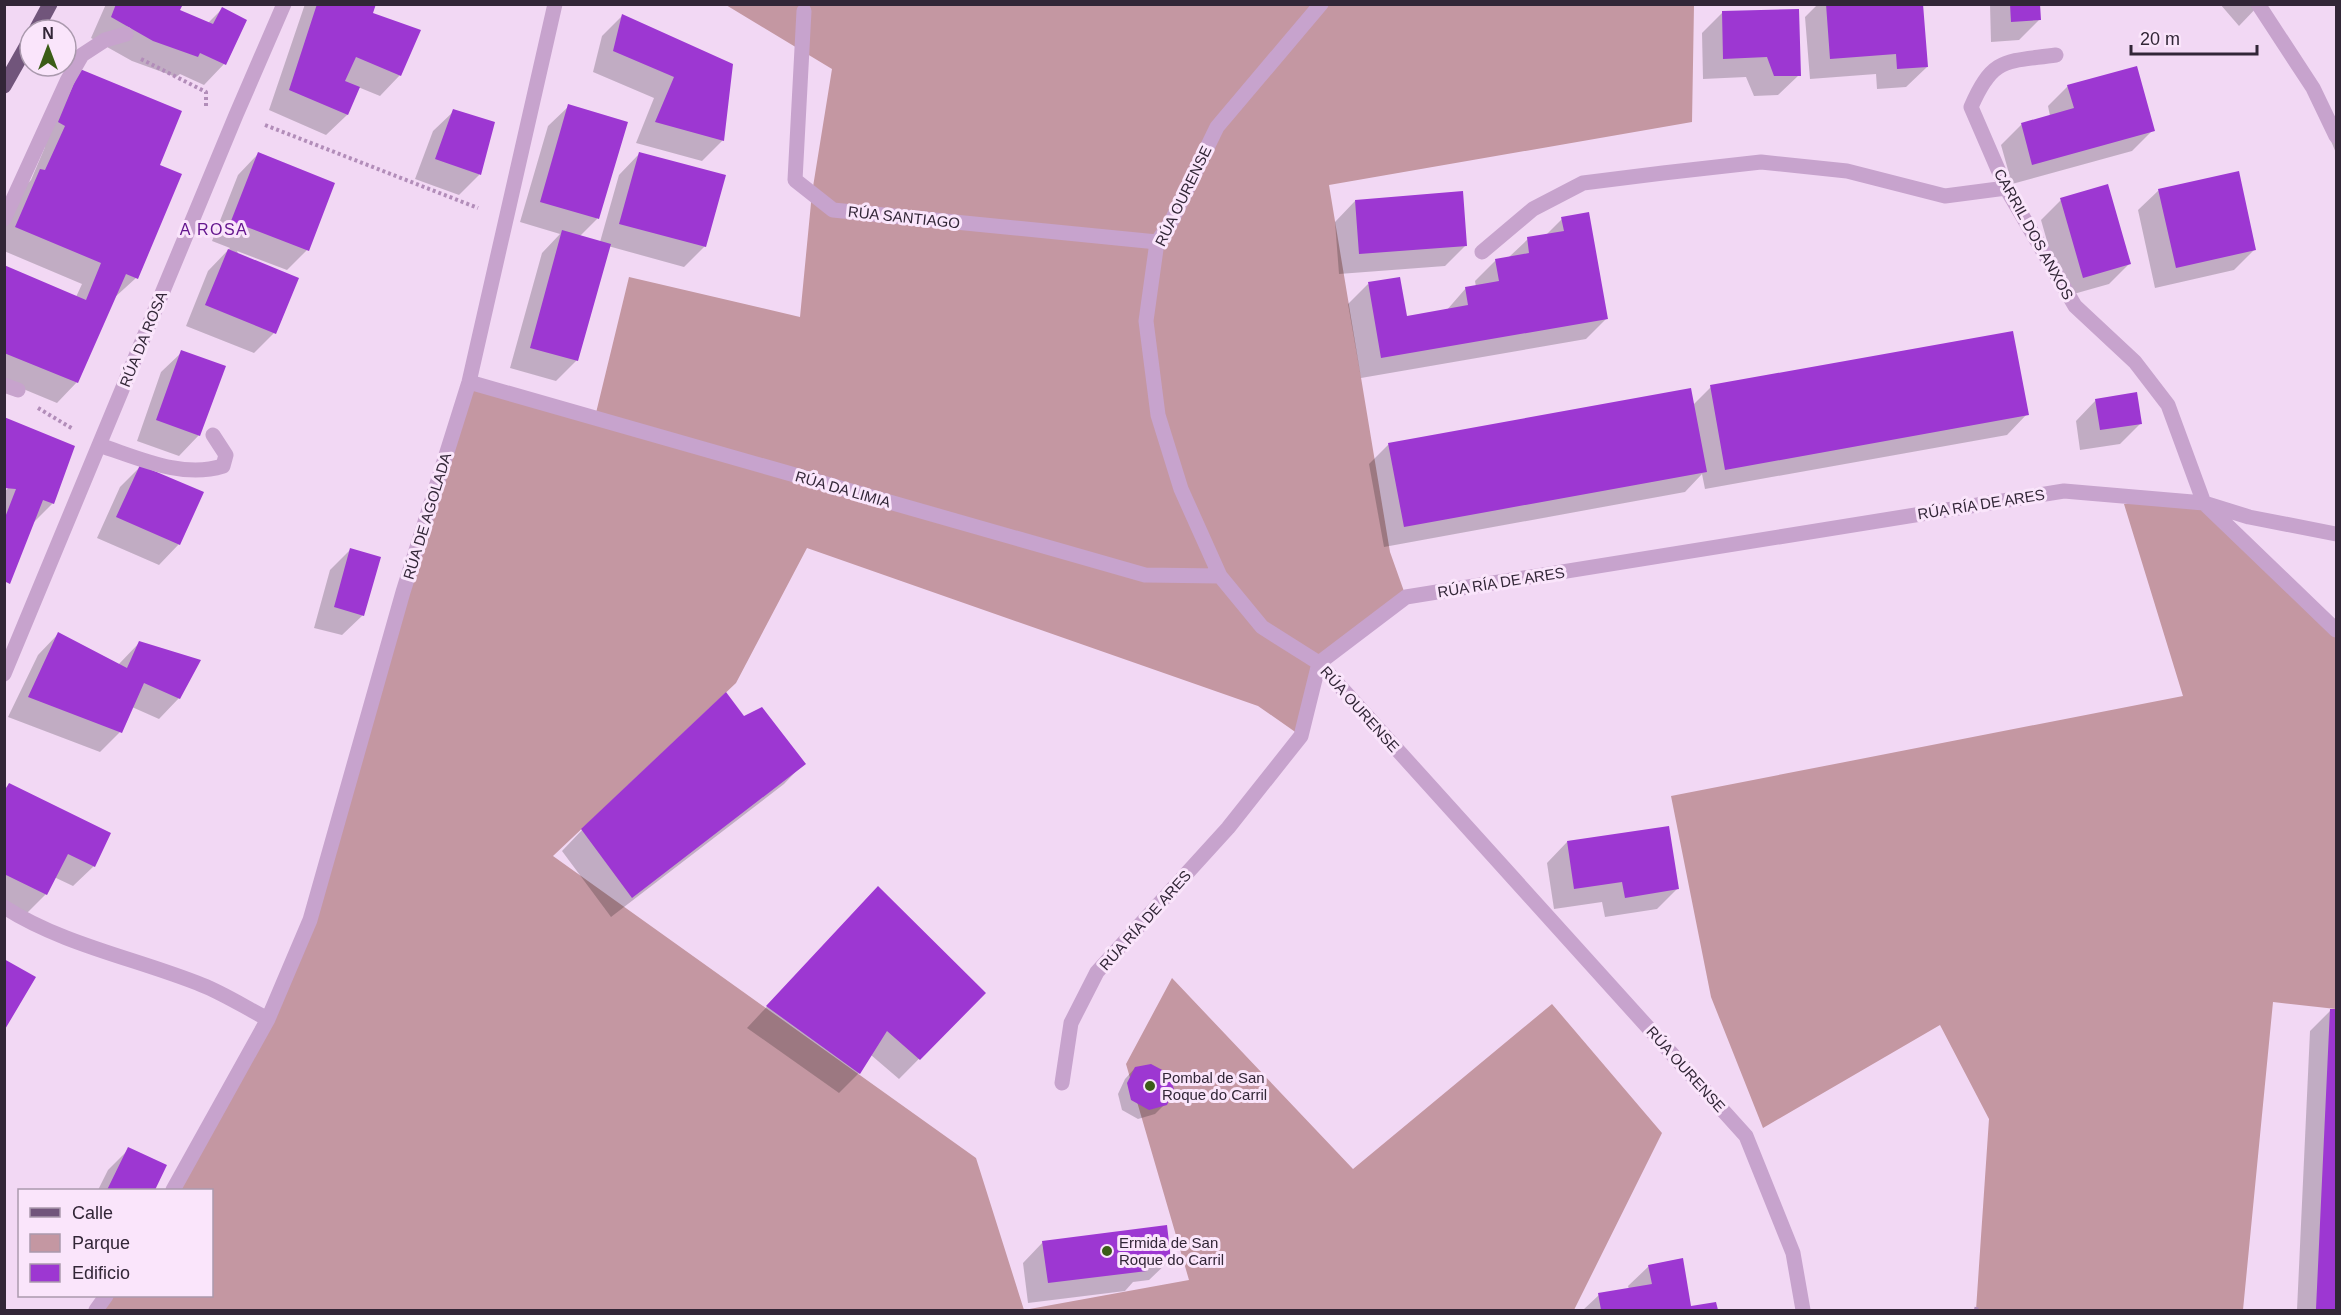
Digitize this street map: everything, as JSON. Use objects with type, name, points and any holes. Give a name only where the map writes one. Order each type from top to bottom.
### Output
[{"type":"main road","points":[[42,18],[50,4]]},
{"type":"main road","points":[[4,86],[18,61]]},
{"type":"street","name":"RÚA DA ROSA","points":[[4,674],[284,4]]},
{"type":"street","name":"RÚA DE AGOLADA","points":[[174,1189],[268,1019],[310,920],[403,592],[469,382],[555,4]]},
{"type":"street","name":"RÚA OURENSE","points":[[1321,4],[1217,127],[1171,222],[1157,242],[1146,321],[1158,415],[1181,489],[1220,576],[1262,627],[1319,663],[1746,1136],[1793,1253],[1803,1311]]},
{"type":"street","points":[[2258,4],[2313,88],[2337,136]]},
{"type":"street","name":"RÚA SANTIAGO","points":[[804,11],[795,180],[833,210],[1157,242]]},
{"type":"street","points":[[4,219],[67,81],[82,55],[105,40],[126,34]]},
{"type":"street","name":"CARRIL DOS ANXOS","points":[[2056,55],[2004,62],[1983,79],[1971,107],[2006,188],[2075,306],[2135,362],[2168,405],[2204,503],[2337,630]]},
{"type":"street","points":[[1482,252],[1533,209],[1583,183],[1652,174],[1761,162],[1847,171],[1945,196],[2006,188]]},
{"type":"street","name":"RÚA DA LIMIA","points":[[469,382],[1144,575],[1220,576]]},
{"type":"street","points":[[99,445],[187,471],[208,471],[223,466],[226,455],[213,435]]},
{"type":"street","name":"RÚA RÍA DE ARES","points":[[1062,1083],[1071,1023],[1097,972],[1228,828],[1301,736],[1319,663],[1406,597],[2064,491],[2204,503]]},
{"type":"street","points":[[2204,503],[2249,517],[2337,534]]},
{"type":"street","points":[[4,907],[21,918],[203,986],[268,1019]]},
{"type":"street","points":[[96,1311],[105,1297]]},
{"type":"path","points":[[105,40],[206,92],[206,117],[213,120],[219,112],[236,115],[471,204],[504,225]]},
{"type":"path","points":[[11,387],[40,410],[99,445]]},
{"type":"green space","points":[[726,5],[1694,5],[1692,122],[1329,185],[1390,552],[1406,597],[1319,663],[1301,736],[1258,706],[807,548],[736,683],[553,856],[976,1158],[1024,1310],[96,1310],[105,1297],[213,1297],[213,1189],[174,1189],[310,920],[469,382],[595,417],[629,277],[800,317],[812,193],[832,69]]},
{"type":"green space","points":[[2204,503],[2336,630],[2336,1009],[2273,1002],[2243,1310],[1976,1310],[1989,1119],[1940,1025],[1763,1128],[1711,997],[1671,796],[2183,696],[2124,504]]},
{"type":"green space","points":[[1172,978],[1353,1169],[1552,1004],[1662,1133],[1574,1310],[1024,1310],[1189,1280],[1126,1064]]},
{"type":"building","points":[[116,4],[183,4],[180,10],[213,24],[222,7],[247,20],[226,65],[200,53],[198,57],[153,41],[111,17]]},
{"type":"building","points":[[317,4],[376,4],[373,13],[421,30],[401,76],[356,57],[345,81],[360,87],[348,115],[289,90]]},
{"type":"building","points":[[1826,4],[1923,4],[1928,67],[1897,69],[1896,54],[1830,59]]},
{"type":"building","points":[[2010,4],[2040,4],[2041,20],[2011,22]]},
{"type":"building","points":[[1799,9],[1801,76],[1774,76],[1767,57],[1723,59],[1722,11]]},
{"type":"building","points":[[622,14],[733,64],[724,141],[655,122],[674,77],[613,51]]},
{"type":"building","points":[[2137,66],[2155,131],[2032,165],[2021,123],[2074,108],[2067,85]]},
{"type":"building","points":[[80,69],[182,111],[160,165],[182,174],[138,279],[126,274],[78,383],[4,353],[4,265],[86,300],[101,263],[15,227],[40,169],[45,170],[65,126],[58,122]]},
{"type":"building","points":[[568,104],[628,122],[599,219],[540,202]]},
{"type":"building","points":[[453,109],[495,122],[481,175],[435,159]]},
{"type":"building","points":[[258,152],[335,183],[309,251],[231,221]]},
{"type":"building","points":[[639,152],[726,175],[706,247],[619,224]]},
{"type":"building","points":[[2239,171],[2256,250],[2176,268],[2158,189]]},
{"type":"building","points":[[2108,184],[2131,264],[2083,278],[2060,198]]},
{"type":"building","points":[[1463,191],[1467,246],[1359,254],[1355,200]]},
{"type":"building","points":[[1589,212],[1608,319],[1381,358],[1368,282],[1400,277],[1407,316],[1468,305],[1465,287],[1499,281],[1495,259],[1529,253],[1527,237],[1564,231],[1561,217]]},
{"type":"building","points":[[562,230],[611,244],[578,361],[530,348]]},
{"type":"building","points":[[228,249],[299,278],[276,334],[205,305]]},
{"type":"building","points":[[2013,331],[2029,415],[1725,470],[1710,385]]},
{"type":"building","points":[[181,350],[226,366],[200,436],[156,420]]},
{"type":"building","points":[[1691,388],[1707,472],[1404,527],[1388,443]]},
{"type":"building","points":[[2137,392],[2142,424],[2100,430],[2095,399]]},
{"type":"building","points":[[4,417],[75,446],[54,504],[43,500],[10,584],[4,581],[4,520],[16,489],[4,488]]},
{"type":"building","points":[[140,465],[204,492],[180,545],[116,517]]},
{"type":"building","points":[[350,548],[381,557],[364,616],[334,607]]},
{"type":"building","points":[[58,632],[127,668],[139,641],[201,660],[180,699],[144,683],[122,733],[28,697]]},
{"type":"building","points":[[726,692],[744,716],[762,707],[806,764],[632,898],[581,829]]},
{"type":"building","points":[[9,783],[111,833],[95,867],[68,854],[47,895],[4,874],[4,792]]},
{"type":"building","points":[[1669,826],[1679,889],[1625,898],[1622,882],[1574,889],[1567,841]]},
{"type":"building","points":[[878,886],[986,993],[920,1060],[887,1031],[860,1074],[766,1006]]},
{"type":"building","points":[[4,959],[36,977],[4,1031]]},
{"type":"building","points":[[2330,1009],[2336,1009],[2336,1310],[2316,1309]]},
{"type":"building","name":"Pombal de San Roque do Carril","points":[[1151,1064],[1168,1073],[1174,1089],[1167,1105],[1149,1110],[1131,1100],[1127,1083],[1135,1067]]},
{"type":"building","points":[[128,1147],[167,1165],[155,1189],[107,1189]]},
{"type":"building","name":"Ermida de San Roque do Carril","points":[[1167,1225],[1171,1260],[1146,1263],[1147,1271],[1048,1283],[1042,1241]]},
{"type":"building","points":[[1683,1258],[1691,1306],[1716,1302],[1718,1310],[1601,1310],[1598,1293],[1652,1284],[1648,1265]]},
{"type":"place","name":"Pombal de San Roque do Carril","points":[[1150,1086]]},
{"type":"place","name":"Ermida de San Roque do Carril","points":[[1107,1251]]},
{"type":"district","name":"A ROSA","points":[[214,229]]}]
